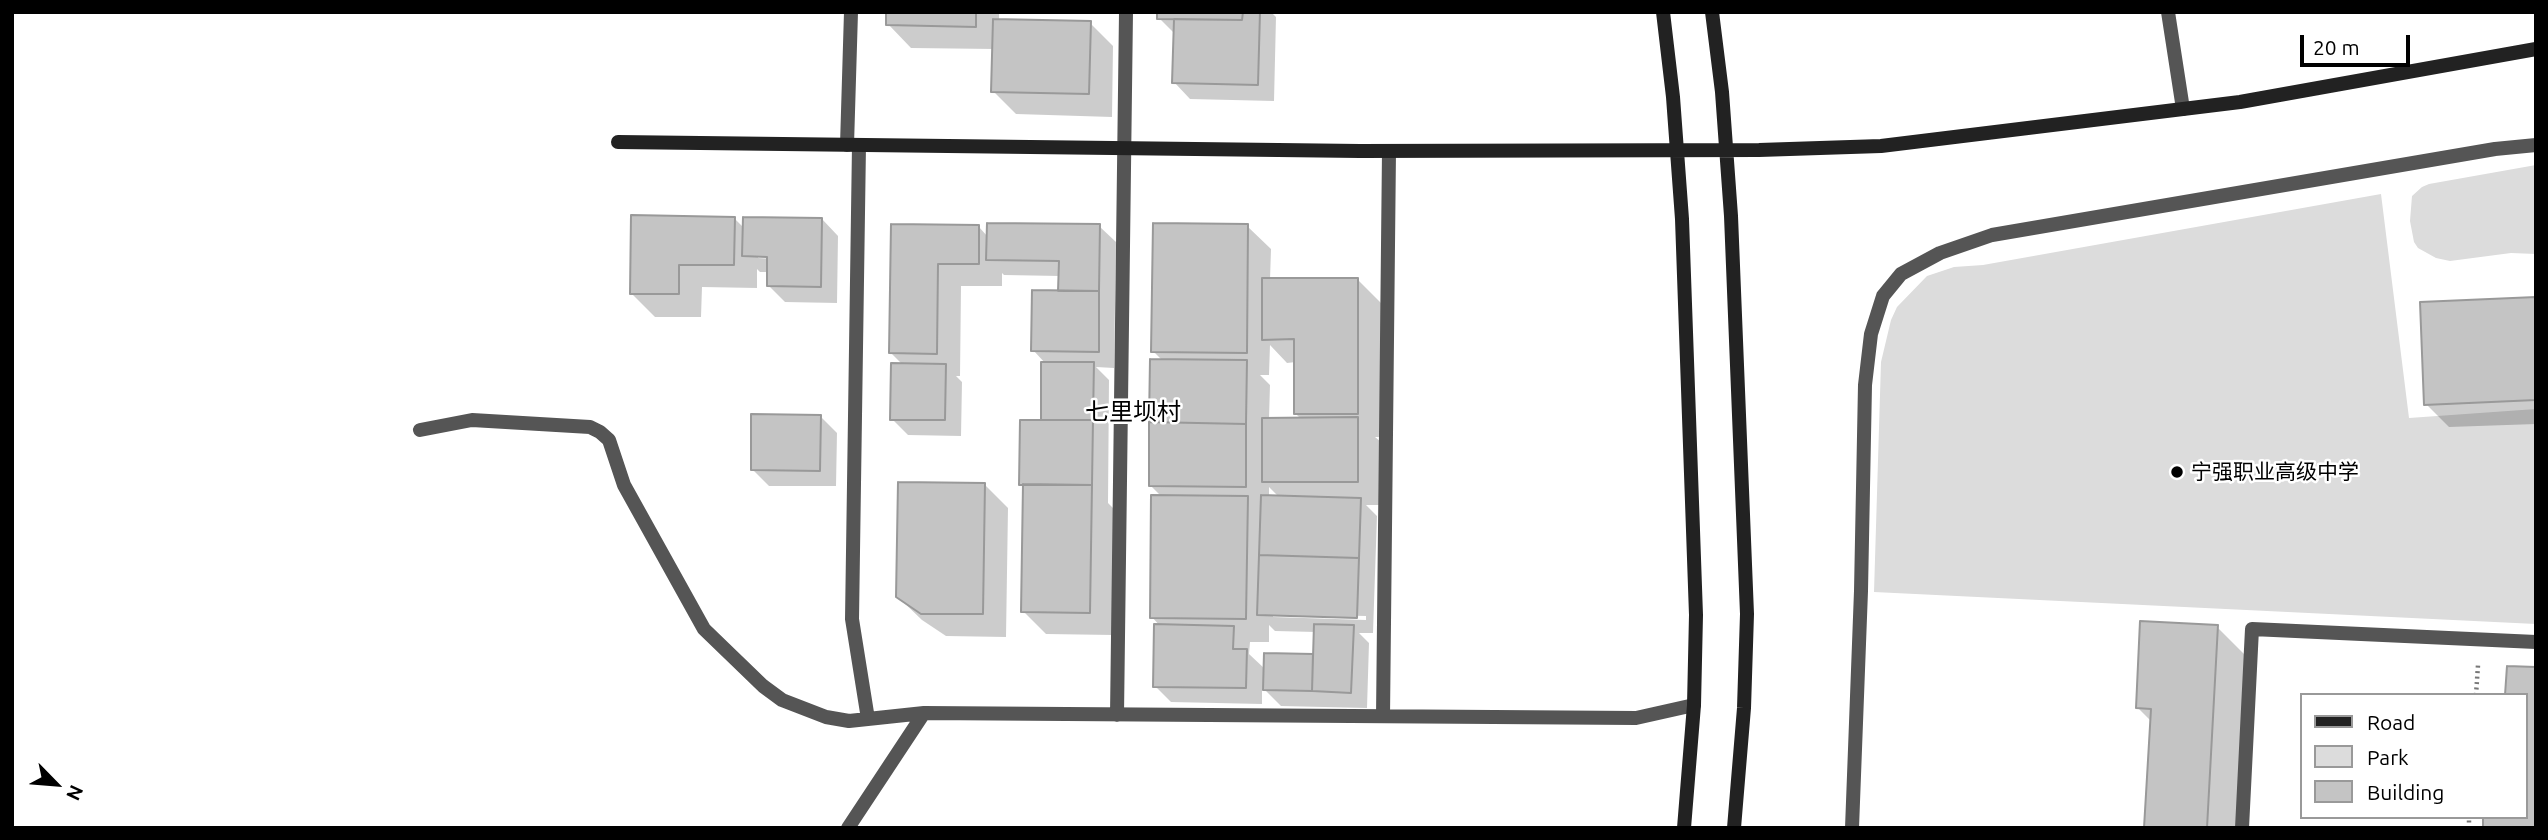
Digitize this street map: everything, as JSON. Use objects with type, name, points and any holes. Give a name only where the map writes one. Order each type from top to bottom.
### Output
[{"type":"street","points":[[851,12],[852,619],[869,719]]},
{"type":"street","points":[[1117,715],[1126,12]]},
{"type":"street","points":[[1662,12],[1674,97],[1682,219],[1696,601],[1694,705],[1684,828]]},
{"type":"street","points":[[1712,12],[1727,149],[1731,216],[1747,614],[1744,708],[1734,828]]},
{"type":"street","points":[[2168,12],[2183,109]]},
{"type":"street","points":[[618,142],[1388,151],[1881,146],[2240,102],[2536,49]]},
{"type":"street","points":[[1852,828],[1865,384],[1871,334],[1884,296],[1901,274],[1940,253],[1992,235],[2495,149],[2536,145]]},
{"type":"street","points":[[1383,716],[1388,151]]},
{"type":"street","points":[[420,430],[472,420],[590,427],[600,432],[609,440],[624,485],[704,629],[782,700],[826,717],[849,721],[924,713],[1636,718],[1694,705]]},
{"type":"street","points":[[2242,828],[2252,629],[2536,642]]},
{"type":"street","points":[[848,828],[924,713]]},
{"type":"green space","points":[[2536,165],[2536,254],[2511,253],[2450,261],[2436,258],[2418,248],[2414,242],[2410,221],[2412,196],[2422,187]]},
{"type":"green space","points":[[2381,194],[2409,418],[2536,409],[2536,624],[1874,592],[1881,362],[1891,320],[1897,307],[1927,276],[1954,267],[1983,265]]},
{"type":"building","points":[[886,12],[976,12],[976,27],[886,25]]},
{"type":"building","points":[[1157,12],[1243,12],[1242,20],[1157,19]]},
{"type":"building","points":[[1243,12],[1260,12],[1258,85],[1172,83],[1174,19],[1242,20]]},
{"type":"building","points":[[993,19],[1091,21],[1089,94],[991,92]]},
{"type":"building","points":[[631,215],[735,217],[734,265],[679,265],[679,294],[630,294]]},
{"type":"building","points":[[743,217],[822,218],[821,287],[767,286],[767,257],[742,256]]},
{"type":"building","points":[[987,223],[1100,224],[1099,291],[1058,291],[1059,261],[986,260]]},
{"type":"building","points":[[1153,223],[1248,224],[1247,353],[1151,352]]},
{"type":"building","points":[[891,224],[979,225],[979,264],[938,264],[937,354],[889,353]]},
{"type":"building","points":[[1262,278],[1358,278],[1358,414],[1294,414],[1294,339],[1262,340]]},
{"type":"building","points":[[1032,290],[1099,291],[1099,352],[1031,351]]},
{"type":"building","points":[[2536,297],[2536,400],[2424,405],[2420,302]]},
{"type":"building","points":[[1150,359],[1247,360],[1246,424],[1149,422]]},
{"type":"building","points":[[1041,362],[1094,362],[1093,420],[1041,420]]},
{"type":"building","points":[[891,363],[946,364],[945,420],[890,420]]},
{"type":"building","points":[[751,414],[821,415],[820,471],[751,470]]},
{"type":"building","points":[[1358,417],[1358,482],[1262,482],[1262,418]]},
{"type":"building","points":[[1020,420],[1093,420],[1092,485],[1019,485]]},
{"type":"building","points":[[1149,422],[1246,424],[1246,487],[1149,486]]},
{"type":"building","points":[[898,482],[985,483],[983,614],[921,614],[896,597]]},
{"type":"building","points":[[1023,484],[1092,485],[1090,613],[1021,612]]},
{"type":"building","points":[[1151,495],[1248,496],[1246,619],[1150,618]]},
{"type":"building","points":[[1261,495],[1361,498],[1359,558],[1259,555]]},
{"type":"building","points":[[1259,555],[1359,558],[1357,618],[1257,615]]},
{"type":"building","points":[[2140,621],[2218,625],[2207,828],[2144,828],[2151,709],[2136,708]]},
{"type":"building","points":[[1154,624],[1234,626],[1233,649],[1247,649],[1246,688],[1153,687]]},
{"type":"building","points":[[1314,624],[1354,625],[1351,693],[1312,691]]},
{"type":"building","points":[[1264,653],[1313,654],[1312,691],[1263,690]]},
{"type":"building","points":[[2507,666],[2536,667],[2536,828],[2483,828],[2483,819],[2527,819],[2527,693],[2505,693]]},
{"type":"place","name":"宁强职业高级中学","points":[[2177,472]]},
{"type":"district","name":"七里坝村","points":[[1133,412]]}]
